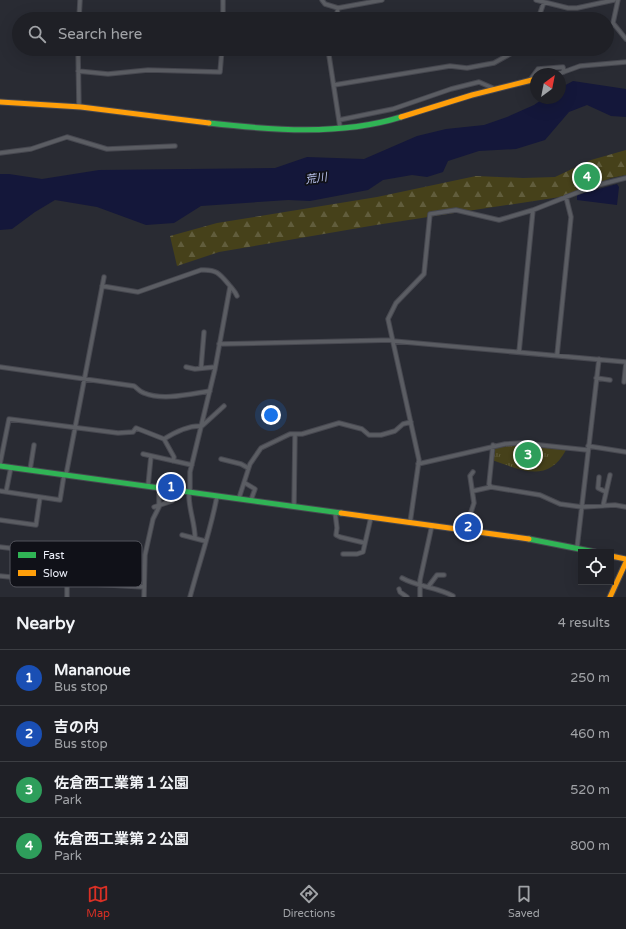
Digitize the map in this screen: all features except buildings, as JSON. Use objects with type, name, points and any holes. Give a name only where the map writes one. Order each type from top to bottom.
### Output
[{"type":"street","points":[[79,12],[80,0]]},
{"type":"street","points":[[223,0],[223,12]]},
{"type":"street","points":[[322,0],[325,4],[338,8],[382,0]]},
{"type":"street","points":[[536,0],[568,8],[577,8],[614,0]]},
{"type":"street","points":[[614,18],[618,0]]},
{"type":"street","points":[[540,12],[544,2]]},
{"type":"street","points":[[337,12],[338,8]]},
{"type":"street","points":[[614,24],[626,39]]},
{"type":"street","points":[[78,56],[79,107]]},
{"type":"street","points":[[78,71],[108,74],[135,70],[220,72],[221,56]]},
{"type":"street","points":[[329,56],[340,127]]},
{"type":"street","points":[[334,84],[450,66],[467,68],[494,63],[506,56]]},
{"type":"street","points":[[566,71],[580,66],[626,62]]},
{"type":"street","points":[[550,68],[563,68]]},
{"type":"street","points":[[0,102],[79,107],[226,126],[288,128],[340,127],[362,126],[392,119],[530,80]]},
{"type":"street","points":[[339,120],[388,110],[451,89],[479,82],[495,89]]},
{"type":"street","points":[[0,154],[31,149],[67,137],[108,149],[175,146]]},
{"type":"street","points":[[410,522],[418,464],[411,422],[388,319],[391,311],[424,274],[430,214],[456,210],[499,220],[533,210],[594,186],[626,178]]},
{"type":"street","points":[[557,355],[571,217],[566,197]]},
{"type":"street","points":[[519,352],[533,210]]},
{"type":"street","points":[[102,286],[138,292],[201,270],[212,269],[221,274],[230,287],[235,291],[237,296]]},
{"type":"street","points":[[0,491],[60,500],[104,277]]},
{"type":"street","points":[[195,538],[195,527],[190,506],[189,478],[210,391],[230,287]]},
{"type":"street","points":[[201,368],[204,332]]},
{"type":"street","points":[[219,344],[393,340],[557,355],[626,362],[624,382]]},
{"type":"street","points":[[577,548],[599,359]]},
{"type":"street","points":[[0,367],[134,386],[145,393],[175,397],[210,391]]},
{"type":"street","points":[[186,367],[215,367]]},
{"type":"street","points":[[596,378],[610,380]]},
{"type":"street","points":[[164,439],[177,431],[193,425],[202,426],[224,406]]},
{"type":"street","points":[[173,460],[174,457],[164,439],[136,428],[134,432],[118,433],[9,419],[0,465],[432,525],[528,539],[582,549]]},
{"type":"street","points":[[239,498],[245,483],[248,468],[261,448],[290,434],[317,428],[327,428],[339,423],[362,429],[369,435],[381,435],[395,431],[402,424],[411,422]]},
{"type":"street","points":[[294,434],[294,506]]},
{"type":"street","points":[[418,464],[493,445],[521,443],[626,452]]},
{"type":"street","points":[[30,470],[34,445]]},
{"type":"street","points":[[490,487],[489,484],[493,445]]},
{"type":"street","points":[[143,454],[192,465]]},
{"type":"street","points":[[148,486],[151,456]]},
{"type":"street","points":[[221,459],[241,464],[248,468]]},
{"type":"street","points":[[6,492],[11,467]]},
{"type":"street","points":[[465,530],[473,508],[474,498],[470,476],[473,472]]},
{"type":"street","points":[[603,506],[610,475]]},
{"type":"street","points":[[599,477],[598,488],[606,492]]},
{"type":"street","points":[[245,483],[255,489],[251,500]]},
{"type":"street","points":[[472,491],[490,487],[540,495],[560,504],[582,508],[603,506],[626,507]]},
{"type":"street","points":[[144,597],[145,555],[153,519],[159,506],[159,488]]},
{"type":"street","points":[[154,507],[172,501],[174,490]]},
{"type":"street","points":[[190,597],[205,541],[212,524],[217,496]]},
{"type":"street","points":[[0,520],[36,524],[40,497]]},
{"type":"street","points":[[335,512],[337,528],[336,535],[365,543]]},
{"type":"street","points":[[343,554],[362,554],[371,517]]},
{"type":"street","points":[[420,597],[419,584],[432,525]]},
{"type":"street","points":[[182,535],[205,541]]},
{"type":"street","points":[[0,547],[10,548]]},
{"type":"street","points":[[614,557],[626,559]]},
{"type":"street","points":[[610,597],[626,562]]},
{"type":"street","points":[[428,587],[437,575],[444,575]]},
{"type":"street","points":[[0,576],[10,577]]},
{"type":"street","points":[[402,578],[413,584],[419,584],[453,596]]},
{"type":"street","points":[[67,597],[68,587]]},
{"type":"street","points":[[399,589],[400,592],[406,597]]},
{"type":"green space","points":[[626,150],[626,175],[611,178],[571,195],[376,225],[219,252],[177,266],[170,236],[217,223],[377,197],[476,176],[523,178],[555,177],[591,160]]},
{"type":"green space","points":[[522,444],[566,450],[559,461],[542,471],[533,472],[523,470],[492,460],[493,446]]},
{"type":"water","name":"荒川","points":[[573,81],[626,89],[626,117],[611,116],[587,105],[569,112],[545,140],[516,149],[479,151],[448,161],[443,172],[427,177],[412,175],[383,180],[368,190],[310,201],[288,200],[201,206],[174,223],[146,225],[97,207],[55,200],[35,212],[12,229],[0,230],[0,174],[42,179],[99,170],[275,168],[307,157],[364,159],[417,136],[446,129],[484,125],[507,117],[535,104],[566,104],[566,85]]},
{"type":"water","points":[[617,184],[619,187],[617,205],[577,200],[577,195]]},
{"type":"traffic: fast","points":[[209,123],[257,128],[305,130],[354,127],[401,117]]},
{"type":"traffic: fast","points":[[0,466],[341,513]]},
{"type":"traffic: fast","points":[[529,539],[580,549]]},
{"type":"traffic: slow","points":[[401,117],[472,95],[530,80]]},
{"type":"traffic: slow","points":[[0,102],[81,107],[209,123]]},
{"type":"traffic: slow","points":[[341,513],[529,539]]},
{"type":"traffic: slow","points":[[614,557],[626,559]]},
{"type":"traffic: slow","points":[[610,597],[626,562]]},
{"type":"place","name":"佐倉西工業第２公園","points":[[587,177]]},
{"type":"place","name":"佐倉西工業第１公園","points":[[528,455]]},
{"type":"place","name":"Mananoue","points":[[171,487]]},
{"type":"place","name":"吉の内","points":[[468,527]]}]
